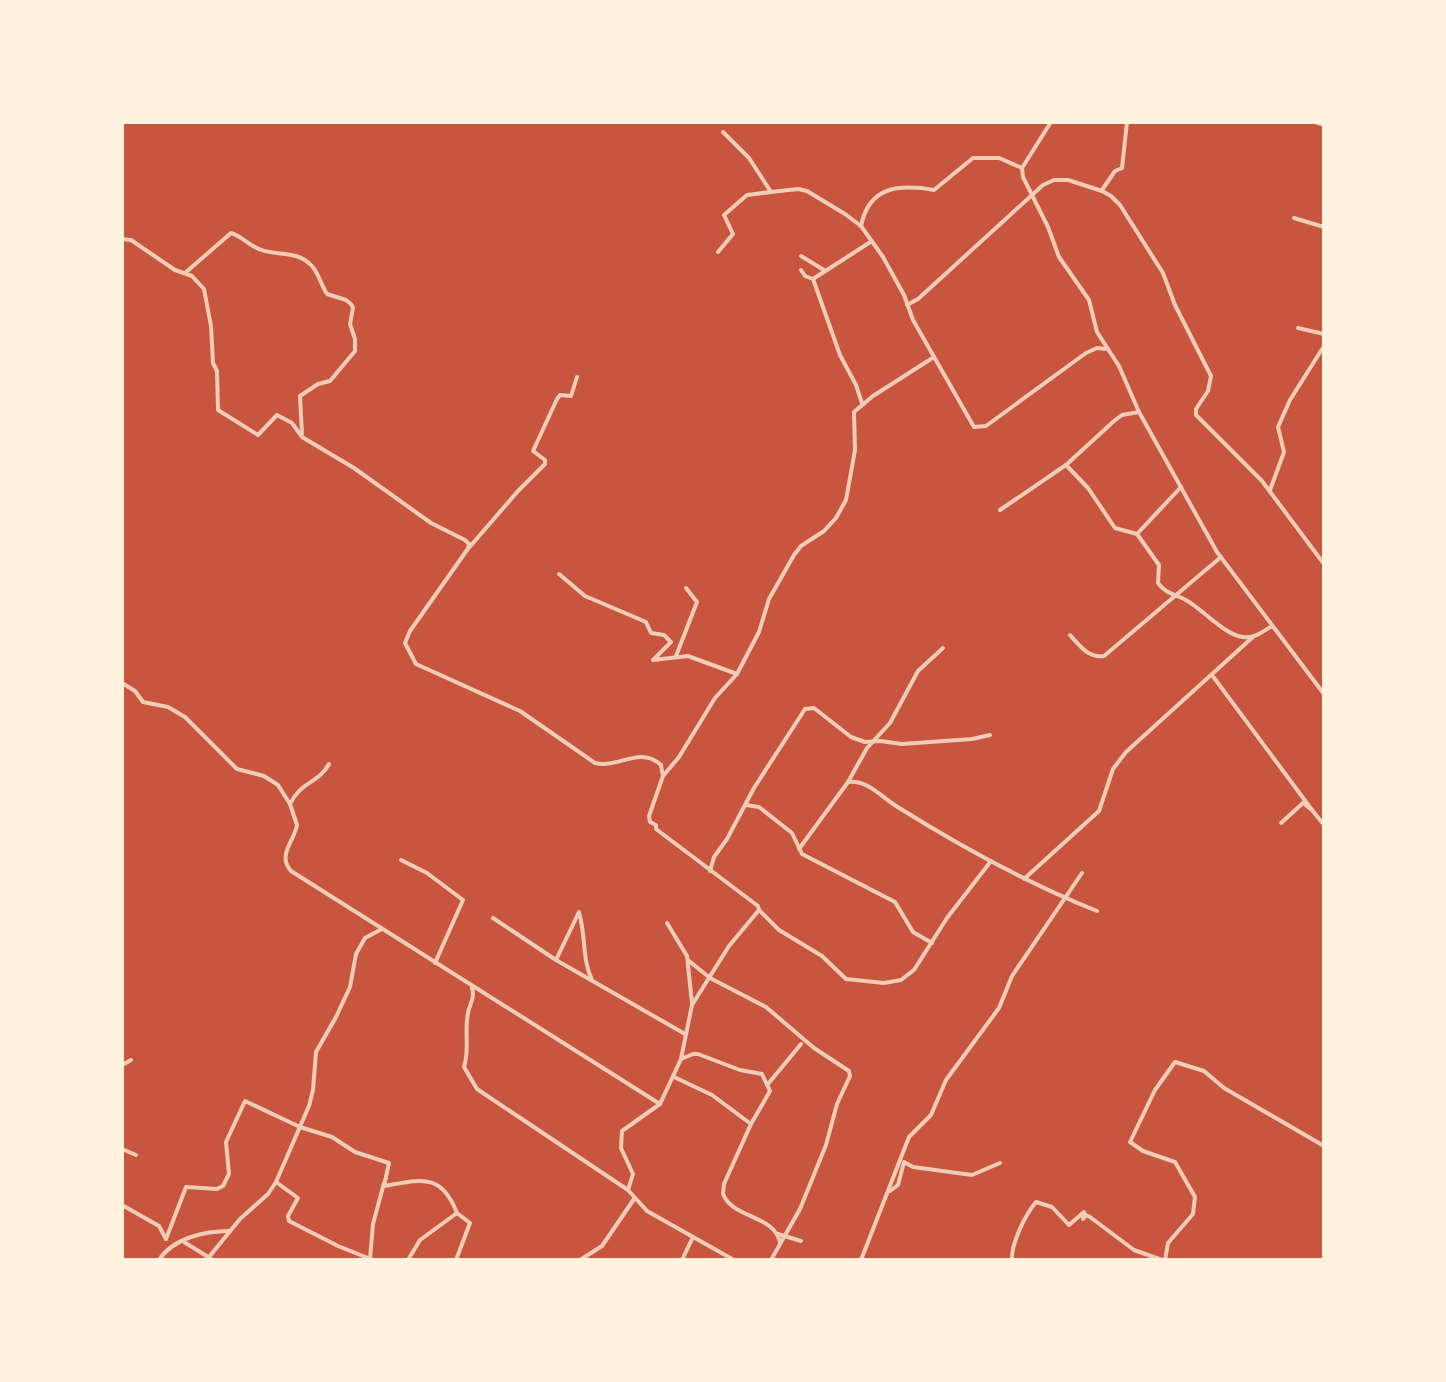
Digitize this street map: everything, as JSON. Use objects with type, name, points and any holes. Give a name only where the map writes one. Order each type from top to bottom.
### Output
[{"type":"street","points":[[1022,168],[1051,122]]},
{"type":"street","points":[[1102,191],[1115,171],[1122,168],[1127,122]]},
{"type":"street","points":[[1315,122],[1324,125]]},
{"type":"street","points":[[723,132],[749,158],[771,192]]},
{"type":"street","points":[[861,226],[864,208],[872,198],[910,185],[934,190],[973,158],[999,158],[1022,168],[1031,196],[1048,227],[1059,257],[1089,300],[1097,332],[1119,366],[1139,412],[1221,557],[1324,694]]},
{"type":"street","points":[[907,305],[918,299],[1043,185],[1054,180],[1068,180],[1111,196],[1153,257],[1211,376],[1208,391],[1196,409],[1196,415],[1270,490],[1324,564]]},
{"type":"street","points":[[718,252],[733,234],[724,215],[747,195],[798,189],[807,191],[845,214],[861,226],[872,241],[970,425],[980,428],[1086,353],[1102,347],[1108,350]]},
{"type":"street","points":[[1294,218],[1324,227]]},
{"type":"street","points":[[185,273],[231,233],[260,250],[296,254],[315,268],[327,294],[351,304],[350,324],[355,351],[330,381],[318,384],[300,396],[302,437]]},
{"type":"street","points":[[122,239],[131,240],[198,281],[208,301],[211,351],[217,371],[218,410],[258,435],[277,415],[292,423],[302,437],[354,468],[431,523],[465,540],[469,544],[467,550]]},
{"type":"street","points":[[801,270],[805,276],[813,279],[819,277],[824,270],[872,241]]},
{"type":"street","points":[[801,256],[824,270]]},
{"type":"street","points":[[813,279],[840,355],[862,404]]},
{"type":"street","points":[[1298,328],[1324,334]]},
{"type":"street","points":[[1270,490],[1284,452],[1278,427],[1290,400],[1324,346]]},
{"type":"street","points":[[934,357],[854,412],[855,450],[846,500],[824,531],[801,546],[794,555],[769,599],[762,625],[737,674],[715,698],[679,757],[663,776],[649,816],[656,829],[758,906],[779,930],[822,956],[846,979],[884,983],[901,980],[914,970],[947,918],[991,861]]},
{"type":"street","points":[[577,377],[571,396],[560,395],[557,399],[533,451],[545,460],[545,464],[467,550],[410,631],[405,643],[416,664],[520,711],[595,763],[603,765],[626,758],[645,757],[661,765],[663,776]]},
{"type":"street","points":[[1000,510],[1066,465],[1122,415],[1139,412]]},
{"type":"street","points":[[1066,465],[1088,488],[1115,528],[1137,534],[1159,565],[1161,587],[1184,599],[1233,634],[1254,636]]},
{"type":"street","points":[[1137,534],[1181,487]]},
{"type":"street","points":[[1070,635],[1085,652],[1097,657],[1104,656],[1221,557]]},
{"type":"street","points":[[559,574],[585,596],[646,622],[651,633],[664,635],[671,642],[653,660],[676,656],[698,659],[737,674]]},
{"type":"street","points":[[676,656],[697,602],[686,588]]},
{"type":"street","points":[[1024,879],[1099,811],[1113,769],[1126,752],[1254,636],[1272,626]]},
{"type":"street","points":[[799,849],[848,782],[872,741],[890,723],[918,671],[943,648]]},
{"type":"street","points":[[1212,675],[1324,825]]},
{"type":"street","points":[[122,683],[135,691],[143,702],[160,703],[185,717],[237,769],[264,776],[278,785],[290,804],[297,825],[285,856],[286,865],[381,929],[660,1104]]},
{"type":"street","points":[[710,871],[714,857],[754,788],[805,709],[814,708],[860,741],[902,744],[990,735]]},
{"type":"street","points":[[290,804],[298,790],[323,775],[329,764]]},
{"type":"street","points":[[848,782],[866,784],[900,808],[991,861],[1063,898],[1097,911]]},
{"type":"street","points":[[1281,823],[1303,803],[1312,810]]},
{"type":"street","points":[[746,805],[759,807],[792,833],[799,849],[814,860],[895,902],[913,932],[932,943]]},
{"type":"street","points":[[401,860],[427,873],[463,900],[435,963]]},
{"type":"street","points":[[861,1260],[909,1137],[931,1115],[946,1080],[999,1008],[1012,976],[1082,873]]},
{"type":"street","points":[[692,1005],[729,946],[759,910]]},
{"type":"street","points":[[556,960],[579,912],[585,933],[585,966],[592,980]]},
{"type":"street","points":[[493,918],[556,960],[685,1034]]},
{"type":"street","points":[[667,923],[689,961],[710,978],[772,1011],[814,1048],[849,1071],[850,1076],[837,1104],[826,1145],[800,1209],[771,1260]]},
{"type":"street","points":[[182,1241],[211,1258],[230,1231],[276,1182],[313,1090],[316,1052],[350,987],[360,946],[371,933],[381,929]]},
{"type":"street","points":[[628,1190],[633,1174],[621,1148],[622,1131],[660,1104],[674,1077],[681,1059],[692,1005],[689,961]]},
{"type":"street","points":[[471,986],[474,993],[467,1018],[468,1052],[464,1067],[477,1089],[628,1190],[647,1211],[734,1260]]},
{"type":"street","points":[[768,1084],[801,1044]]},
{"type":"street","points":[[681,1059],[698,1054],[740,1070],[758,1072],[768,1084],[769,1096],[751,1124],[724,1184],[723,1194],[731,1206],[767,1224],[778,1234],[781,1243]]},
{"type":"street","points":[[122,1065],[131,1060]]},
{"type":"street","points":[[1012,1260],[1011,1250],[1026,1214],[1036,1202],[1052,1207],[1069,1225],[1084,1212],[1083,1219],[1086,1215],[1090,1217],[1134,1250],[1163,1260],[1168,1243],[1193,1214],[1195,1197],[1175,1162],[1143,1151],[1130,1142],[1155,1090],[1175,1062],[1204,1071],[1224,1088],[1324,1146]]},
{"type":"street","points":[[674,1077],[712,1095],[751,1124]]},
{"type":"street","points":[[166,1239],[186,1187],[217,1189],[223,1186],[229,1174],[226,1142],[245,1101],[300,1127],[332,1137],[355,1152],[389,1163]]},
{"type":"street","points":[[122,1149],[136,1155]]},
{"type":"street","points":[[889,1193],[898,1185],[904,1162],[913,1167],[972,1175],[1000,1163]]},
{"type":"street","points":[[389,1163],[384,1186],[427,1180],[437,1183],[452,1198],[457,1213],[470,1223],[456,1260]]},
{"type":"street","points":[[276,1182],[298,1198],[288,1216],[289,1221],[372,1259],[373,1224],[389,1163]]},
{"type":"street","points":[[580,1260],[602,1246],[634,1199]]},
{"type":"street","points":[[122,1205],[159,1226],[168,1247]]},
{"type":"street","points":[[408,1260],[420,1240],[457,1213]]},
{"type":"street","points":[[159,1260],[168,1247],[182,1241],[213,1231],[230,1231]]},
{"type":"street","points":[[778,1234],[801,1241]]},
{"type":"street","points":[[682,1260],[693,1237]]}]
